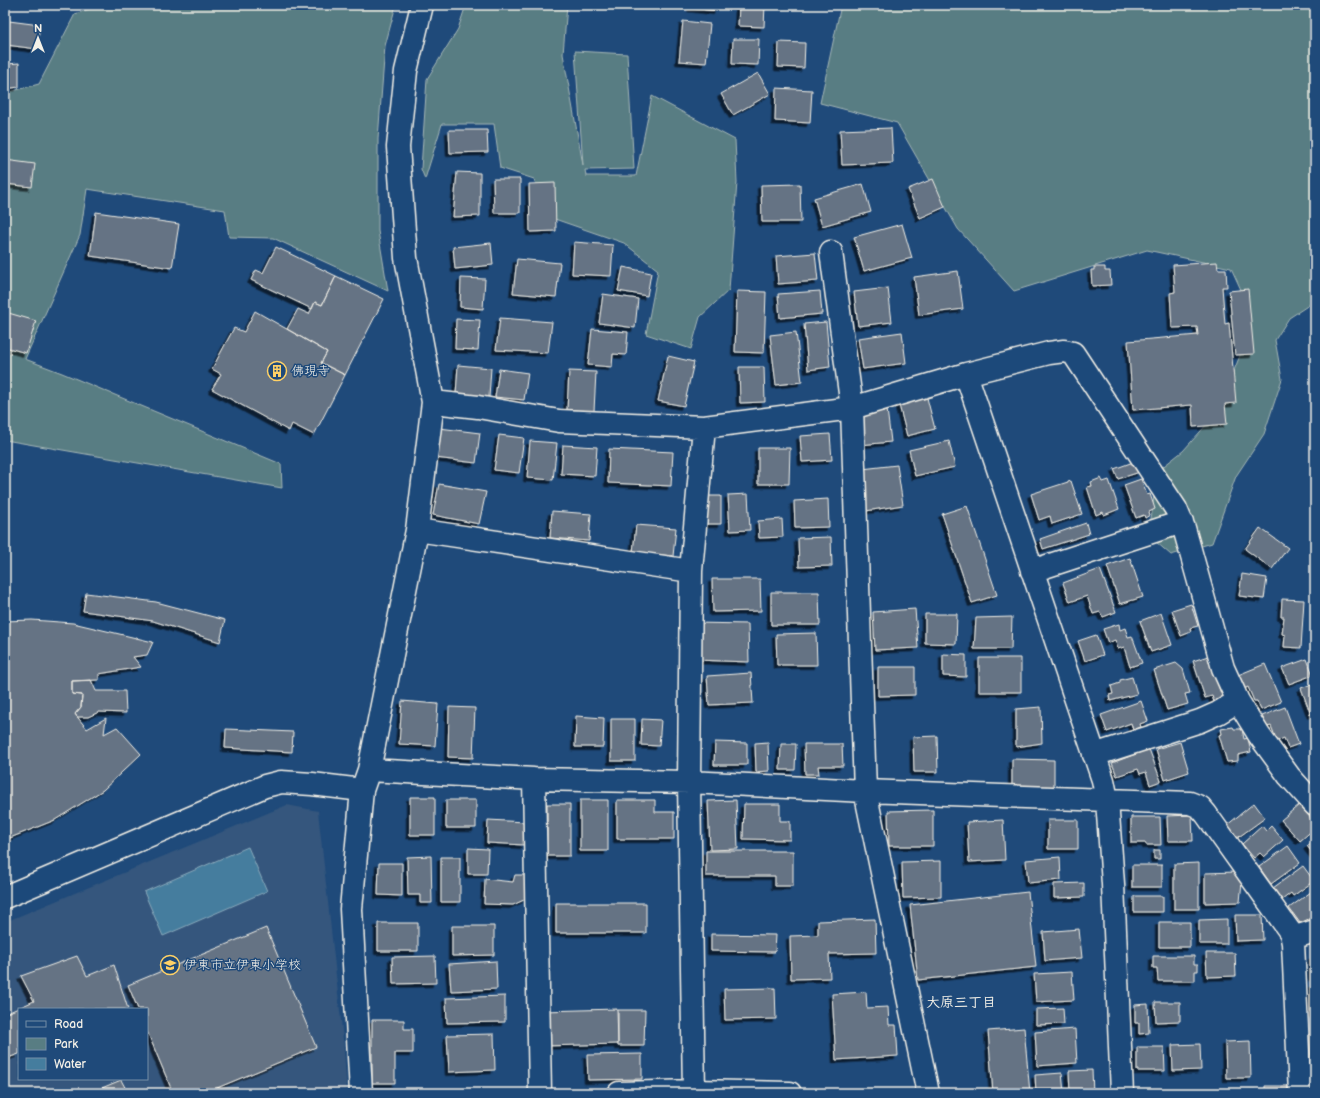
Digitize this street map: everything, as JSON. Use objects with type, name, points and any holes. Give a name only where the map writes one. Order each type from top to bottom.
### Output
[{"type":"street","points":[[361,1093],[351,909],[365,780],[418,530],[433,402],[406,258],[398,147],[406,71],[422,5]]},
{"type":"street","points":[[831,252],[852,408],[865,791],[928,1093]]},
{"type":"street","points":[[433,402],[478,407],[559,421],[704,427],[852,408],[966,374],[1049,353],[1064,351],[1073,353],[1176,509],[1184,528],[1223,668],[1238,701],[1259,735],[1289,776],[1315,805]]},
{"type":"street","points":[[966,374],[1094,755],[1107,800],[1113,884],[1122,1093]]},
{"type":"street","points":[[694,1092],[689,782],[691,571],[704,427]]},
{"type":"street","points":[[1032,571],[1182,522]]},
{"type":"street","points":[[418,530],[691,571]]},
{"type":"street","points":[[1094,755],[1200,722],[1238,701]]},
{"type":"street","points":[[534,779],[540,1093]]},
{"type":"street","points":[[5,897],[265,786],[281,782],[312,784],[365,780],[534,779],[689,782],[865,791],[1190,803],[1200,807],[1291,933],[1300,1093]]},
{"type":"street","points":[[1292,938],[1315,931]]},
{"type":"street","points":[[619,1093],[790,1093]]},
{"type":"shaded area","name":"伊東市立伊東小学校","points":[[287,805],[318,811],[344,1048],[347,1093],[5,1093],[5,922]]},
{"type":"green space","points":[[101,5],[396,5],[385,46],[378,139],[378,231],[388,291],[273,238],[229,237],[225,210],[87,189],[80,235],[25,359],[281,464],[282,488],[5,440],[5,93],[39,84],[75,14]]},
{"type":"green space","points":[[466,5],[567,5],[563,54],[583,165],[575,51],[627,54],[634,169],[585,170],[586,176],[636,176],[652,96],[735,140],[737,182],[729,290],[700,317],[691,349],[646,334],[658,270],[624,243],[549,217],[534,179],[500,168],[494,124],[442,124],[425,179],[421,169],[427,79],[458,29]]},
{"type":"green space","points":[[841,5],[1315,5],[1315,301],[1289,318],[1275,340],[1282,379],[1264,434],[1236,476],[1212,543],[1171,555],[1148,535],[1153,507],[1155,473],[1183,451],[1217,413],[1241,353],[1249,307],[1231,268],[1147,250],[1014,291],[958,229],[897,123],[820,103]]},
{"type":"water","points":[[248,847],[267,891],[163,936],[144,892]]},
{"type":"building","points":[[692,5],[718,5],[717,11],[691,8]]},
{"type":"building","points":[[739,5],[765,5],[764,27],[738,26]]},
{"type":"building","points":[[9,21],[40,25],[37,49],[6,45]]},
{"type":"building","points":[[683,21],[710,24],[706,63],[679,61]]},
{"type":"building","points":[[733,39],[759,39],[758,65],[732,64]]},
{"type":"building","points":[[779,42],[805,43],[804,68],[778,67]]},
{"type":"building","points":[[19,63],[19,87],[5,89],[5,68],[7,68],[7,64]]},
{"type":"building","points":[[758,73],[770,94],[733,115],[721,94]]},
{"type":"building","points":[[776,88],[812,90],[810,123],[775,121]]},
{"type":"building","points":[[891,128],[893,163],[842,165],[840,130]]},
{"type":"building","points":[[449,130],[487,130],[488,152],[450,153]]},
{"type":"building","points":[[5,160],[35,164],[32,187],[5,184]]},
{"type":"building","points":[[457,172],[480,173],[480,216],[453,217]]},
{"type":"building","points":[[493,179],[520,179],[520,213],[494,213]]},
{"type":"building","points":[[933,179],[945,207],[920,218],[908,189]]},
{"type":"building","points":[[555,183],[556,231],[530,232],[529,184]]},
{"type":"building","points":[[800,184],[801,222],[762,222],[761,185]]},
{"type":"building","points":[[863,184],[871,212],[822,226],[814,198]]},
{"type":"building","points":[[96,212],[179,224],[172,268],[90,256]]},
{"type":"building","points":[[902,224],[912,258],[864,271],[854,237]]},
{"type":"building","points":[[574,242],[613,245],[611,276],[572,274]]},
{"type":"building","points":[[491,243],[493,265],[455,269],[453,247]]},
{"type":"building","points":[[276,247],[336,276],[322,305],[315,302],[312,309],[251,280],[256,270],[263,273]]},
{"type":"building","points":[[815,253],[818,281],[778,284],[776,256]]},
{"type":"building","points":[[517,259],[560,263],[556,297],[513,293]]},
{"type":"building","points":[[1217,262],[1218,269],[1226,269],[1227,287],[1222,287],[1225,324],[1229,323],[1236,403],[1225,404],[1227,424],[1193,427],[1192,405],[1133,410],[1128,341],[1198,335],[1197,327],[1172,328],[1170,293],[1175,292],[1173,265]]},
{"type":"building","points":[[623,267],[651,273],[647,296],[618,291]]},
{"type":"building","points":[[1094,267],[1105,267],[1105,271],[1110,271],[1111,285],[1092,286],[1091,270],[1094,270]]},
{"type":"building","points":[[958,271],[963,309],[919,315],[914,277]]},
{"type":"building","points":[[336,276],[384,299],[345,375],[321,363],[327,352],[287,329],[298,309],[309,314],[315,302],[322,305]]},
{"type":"building","points":[[461,278],[485,279],[483,309],[460,307]]},
{"type":"building","points":[[888,288],[892,322],[858,326],[854,292]]},
{"type":"building","points":[[1248,289],[1254,354],[1235,355],[1229,291]]},
{"type":"building","points":[[737,291],[766,292],[764,353],[735,352]]},
{"type":"building","points":[[820,291],[822,314],[780,318],[778,294]]},
{"type":"building","points":[[603,294],[638,299],[635,328],[599,323]]},
{"type":"building","name":"佛現寺","points":[[255,311],[327,352],[321,363],[345,375],[314,435],[292,424],[289,431],[212,389],[221,374],[212,369],[234,328],[244,332]]},
{"type":"building","points":[[5,312],[36,321],[26,353],[5,347]]},
{"type":"building","points":[[500,318],[552,322],[548,353],[496,350]]},
{"type":"building","points":[[456,319],[480,320],[478,350],[455,349]]},
{"type":"building","points":[[826,322],[830,367],[808,370],[804,324]]},
{"type":"building","points":[[592,329],[628,332],[626,355],[613,354],[612,367],[588,365]]},
{"type":"building","points":[[796,332],[802,382],[776,385],[770,335]]},
{"type":"building","points":[[902,332],[906,363],[863,369],[858,338]]},
{"type":"building","points":[[668,356],[694,362],[684,406],[658,401]]},
{"type":"building","points":[[458,365],[491,368],[489,397],[456,394]]},
{"type":"building","points":[[739,367],[764,367],[765,402],[740,403]]},
{"type":"building","points":[[499,369],[528,373],[524,400],[495,397]]},
{"type":"building","points":[[569,371],[596,372],[594,411],[567,410]]},
{"type":"building","points":[[926,394],[935,429],[907,436],[898,401]]},
{"type":"building","points":[[887,409],[891,442],[860,445],[857,412]]},
{"type":"building","points":[[439,428],[480,433],[476,463],[435,458]]},
{"type":"building","points":[[830,434],[832,460],[802,462],[800,436]]},
{"type":"building","points":[[499,435],[524,438],[519,473],[494,470]]},
{"type":"building","points":[[530,441],[557,443],[553,480],[527,478]]},
{"type":"building","points":[[949,441],[955,467],[915,476],[909,450]]},
{"type":"building","points":[[563,445],[597,447],[595,476],[561,474]]},
{"type":"building","points":[[758,448],[790,448],[789,484],[758,484]]},
{"type":"building","points":[[609,449],[673,452],[671,486],[608,483]]},
{"type":"building","points":[[1136,461],[1140,472],[1118,479],[1114,469]]},
{"type":"building","points":[[897,465],[903,505],[866,511],[862,469]]},
{"type":"building","points":[[1101,478],[1103,482],[1109,480],[1119,509],[1104,515],[1103,512],[1096,515],[1087,487],[1092,486],[1091,482]]},
{"type":"building","points":[[1141,479],[1147,495],[1150,494],[1155,509],[1149,512],[1150,515],[1145,518],[1144,515],[1136,518],[1124,485]]},
{"type":"building","points":[[1071,481],[1082,514],[1052,524],[1050,516],[1039,520],[1031,494]]},
{"type":"building","points":[[439,484],[486,492],[479,524],[433,515]]},
{"type":"building","points":[[748,494],[750,530],[730,531],[728,495]]},
{"type":"building","points":[[701,496],[721,496],[721,524],[701,524]]},
{"type":"building","points":[[828,499],[829,527],[795,528],[794,501]]},
{"type":"building","points":[[967,506],[997,595],[972,603],[942,514]]},
{"type":"building","points":[[552,511],[591,514],[589,541],[550,538]]},
{"type":"building","points":[[782,519],[783,537],[759,538],[758,521]]},
{"type":"building","points":[[1086,523],[1089,534],[1043,549],[1040,539]]},
{"type":"building","points":[[636,525],[676,528],[673,556],[633,552]]},
{"type":"building","points":[[1260,528],[1288,548],[1272,569],[1245,549]]},
{"type":"building","points":[[831,537],[832,566],[799,567],[798,538]]},
{"type":"building","points":[[1130,558],[1143,597],[1120,604],[1107,566]]},
{"type":"building","points":[[1100,569],[1116,612],[1103,617],[1100,612],[1093,614],[1087,596],[1070,602],[1063,583]]},
{"type":"building","points":[[1242,574],[1267,578],[1264,599],[1239,596]]},
{"type":"building","points":[[712,579],[760,579],[761,611],[713,612]]},
{"type":"building","points":[[771,592],[819,592],[820,625],[771,625]]},
{"type":"building","points":[[86,593],[156,602],[225,620],[220,642],[153,621],[83,611]]},
{"type":"building","points":[[1282,599],[1304,600],[1301,648],[1284,647],[1285,635],[1282,634],[1284,617],[1281,617]]},
{"type":"building","points":[[1191,604],[1198,626],[1190,628],[1191,632],[1181,636],[1172,610]]},
{"type":"building","points":[[915,609],[918,648],[875,650],[873,612]]},
{"type":"building","points":[[1161,613],[1172,645],[1151,652],[1140,621]]},
{"type":"building","points":[[925,614],[957,614],[956,644],[925,643]]},
{"type":"building","points":[[1012,617],[1011,649],[974,649],[976,618]]},
{"type":"building","points":[[32,620],[73,623],[153,642],[147,655],[133,657],[141,667],[99,674],[99,680],[72,681],[72,694],[82,695],[81,707],[75,714],[87,729],[106,718],[104,734],[117,727],[141,754],[103,790],[55,820],[5,840],[5,621]]},
{"type":"building","points":[[695,623],[748,624],[749,662],[695,660]]},
{"type":"building","points":[[1119,624],[1120,630],[1125,628],[1128,637],[1132,636],[1142,663],[1130,667],[1124,647],[1118,649],[1115,640],[1108,643],[1103,629]]},
{"type":"building","points":[[816,633],[817,665],[777,665],[776,634]]},
{"type":"building","points":[[1096,635],[1103,655],[1085,661],[1078,641]]},
{"type":"building","points":[[943,654],[966,655],[966,677],[943,676]]},
{"type":"building","points":[[1208,656],[1224,702],[1215,705],[1212,696],[1205,698],[1193,661]]},
{"type":"building","points":[[979,658],[1021,658],[1021,692],[979,692]]},
{"type":"building","points":[[1307,659],[1313,675],[1289,684],[1282,668]]},
{"type":"building","points":[[1176,663],[1183,669],[1190,693],[1185,694],[1188,704],[1167,710],[1154,670]]},
{"type":"building","points":[[1265,664],[1281,702],[1261,710],[1257,701],[1254,701],[1248,687],[1244,689],[1238,675]]},
{"type":"building","points":[[878,667],[915,667],[915,695],[878,696]]},
{"type":"building","points":[[751,673],[753,703],[709,705],[707,676]]},
{"type":"building","points":[[1132,677],[1137,694],[1110,701],[1109,695],[1113,694],[1111,686],[1120,683],[1120,680]]},
{"type":"building","points":[[91,680],[96,691],[125,691],[126,713],[99,712],[88,717],[77,717],[75,714],[81,707],[82,695],[72,694],[72,681]]},
{"type":"building","points":[[1315,683],[1315,713],[1311,715],[1301,688]]},
{"type":"building","points":[[402,701],[438,704],[435,746],[399,744]]},
{"type":"building","points":[[1141,701],[1148,721],[1140,724],[1141,727],[1133,730],[1131,723],[1107,732],[1101,715]]},
{"type":"building","points":[[449,707],[475,708],[473,758],[448,757]]},
{"type":"building","points":[[1041,707],[1042,743],[1016,747],[1016,709]]},
{"type":"building","points":[[1285,707],[1299,744],[1288,748],[1284,738],[1277,741],[1271,726],[1267,727],[1262,716]]},
{"type":"building","points":[[576,716],[604,718],[603,747],[575,747]]},
{"type":"building","points":[[611,719],[635,719],[635,761],[611,761]]},
{"type":"building","points":[[642,719],[661,720],[659,746],[641,745]]},
{"type":"building","points":[[1233,727],[1234,729],[1242,729],[1244,739],[1248,738],[1251,752],[1238,755],[1238,761],[1227,762],[1219,735],[1222,734],[1221,729]]},
{"type":"building","points":[[226,729],[293,732],[292,752],[225,748]]},
{"type":"building","points":[[937,736],[938,772],[914,772],[913,737]]},
{"type":"building","points":[[715,742],[747,743],[747,765],[714,765]]},
{"type":"building","points":[[768,742],[769,771],[756,772],[755,743]]},
{"type":"building","points":[[1180,742],[1189,772],[1165,780],[1156,749]]},
{"type":"building","points":[[781,744],[796,744],[795,770],[780,770]]},
{"type":"building","points":[[804,744],[842,744],[843,766],[818,766],[819,774],[805,774]]},
{"type":"building","points":[[1149,749],[1161,781],[1150,785],[1146,772],[1140,774],[1138,769],[1117,776],[1112,763]]},
{"type":"building","points":[[1012,759],[1054,760],[1054,792],[1012,792]]},
{"type":"building","points":[[410,797],[435,797],[435,835],[410,835]]},
{"type":"building","points":[[446,800],[476,800],[476,828],[446,828]]},
{"type":"building","points":[[580,800],[608,800],[608,851],[580,851]]},
{"type":"building","points":[[617,800],[655,800],[655,812],[674,812],[674,839],[617,839]]},
{"type":"building","points":[[736,800],[738,849],[710,850],[708,801]]},
{"type":"building","points":[[1254,803],[1265,818],[1236,839],[1226,826]]},
{"type":"building","points":[[547,804],[570,804],[570,856],[547,856]]},
{"type":"building","points":[[744,804],[780,804],[780,821],[790,821],[790,840],[743,839]]},
{"type":"building","points":[[1299,805],[1315,823],[1315,828],[1300,841],[1281,820]]},
{"type":"building","points":[[933,810],[933,846],[889,846],[888,811]]},
{"type":"building","points":[[1192,815],[1193,841],[1168,841],[1167,816]]},
{"type":"building","points":[[1131,817],[1160,817],[1161,845],[1131,843]]},
{"type":"building","points":[[488,820],[525,822],[524,845],[487,843]]},
{"type":"building","points":[[1003,820],[1005,860],[969,862],[967,822]]},
{"type":"building","points":[[1048,820],[1078,820],[1078,849],[1048,849]]},
{"type":"building","points":[[1262,826],[1266,831],[1271,826],[1283,840],[1264,857],[1260,853],[1254,858],[1242,844]]},
{"type":"building","points":[[1315,840],[1315,856],[1307,846]]},
{"type":"building","points":[[1288,846],[1300,863],[1271,884],[1259,867]]},
{"type":"building","points":[[468,848],[488,849],[487,874],[468,874]]},
{"type":"building","points":[[1154,850],[1160,850],[1160,859],[1154,859]]},
{"type":"building","points":[[706,851],[793,851],[793,886],[775,886],[775,876],[706,876]]},
{"type":"building","points":[[431,856],[432,903],[420,903],[420,895],[408,895],[407,857]]},
{"type":"building","points":[[441,857],[460,857],[460,902],[441,902]]},
{"type":"building","points":[[1060,857],[1061,880],[1028,883],[1026,860]]},
{"type":"building","points":[[941,861],[941,897],[903,898],[902,862]]},
{"type":"building","points":[[379,863],[402,863],[402,896],[378,895]]},
{"type":"building","points":[[1199,863],[1199,909],[1174,909],[1174,864]]},
{"type":"building","points":[[1132,865],[1162,865],[1162,887],[1132,887]]},
{"type":"building","points":[[1303,866],[1314,881],[1293,896],[1291,893],[1282,900],[1273,888]]},
{"type":"building","points":[[1236,872],[1242,881],[1240,902],[1205,903],[1205,873]]},
{"type":"building","points":[[515,875],[526,875],[526,899],[513,905],[484,904],[485,879],[513,882]]},
{"type":"building","points":[[1084,883],[1084,897],[1054,898],[1054,884]]},
{"type":"building","points":[[1315,889],[1315,916],[1300,923],[1289,908]]},
{"type":"building","points":[[1028,892],[1036,967],[918,980],[910,905]]},
{"type":"building","points":[[1134,896],[1163,896],[1163,912],[1134,912]]},
{"type":"building","points":[[556,903],[646,903],[646,933],[556,933]]},
{"type":"building","points":[[1235,915],[1262,915],[1263,940],[1236,941]]},
{"type":"building","points":[[875,919],[876,953],[829,954],[830,978],[791,979],[790,936],[818,935],[818,921]]},
{"type":"building","points":[[1227,919],[1227,944],[1199,944],[1199,920]]},
{"type":"building","points":[[1159,922],[1190,922],[1190,947],[1159,947]]},
{"type":"building","points":[[378,923],[418,923],[418,951],[378,951]]},
{"type":"building","points":[[452,926],[494,926],[494,955],[452,956]]},
{"type":"building","points":[[266,928],[316,1047],[205,1093],[173,1093],[148,1033],[148,1008],[138,1008],[128,985]]},
{"type":"building","points":[[1079,929],[1082,958],[1045,961],[1043,932]]},
{"type":"building","points":[[711,934],[776,935],[775,952],[711,951]]},
{"type":"building","points":[[1206,953],[1235,953],[1236,976],[1207,977]]},
{"type":"building","points":[[77,956],[87,976],[114,965],[128,1008],[18,1008],[34,1001],[21,976]]},
{"type":"building","points":[[435,956],[436,983],[393,984],[392,957]]},
{"type":"building","points":[[1153,956],[1194,956],[1194,964],[1198,964],[1198,971],[1195,971],[1195,981],[1158,981],[1157,968],[1153,968]]},
{"type":"building","points":[[1312,956],[1315,956],[1315,977],[1312,977]]},
{"type":"building","points":[[496,961],[497,989],[451,991],[449,964]]},
{"type":"building","points":[[1072,972],[1074,1000],[1036,1002],[1034,974]]},
{"type":"building","points":[[1312,984],[1315,984],[1315,1014],[1313,1014]]},
{"type":"building","points":[[775,988],[776,1019],[725,1020],[724,989]]},
{"type":"building","points":[[866,992],[867,1008],[888,1007],[889,1025],[896,1025],[898,1056],[836,1060],[832,994]]},
{"type":"building","points":[[505,996],[505,1022],[447,1023],[446,998]]},
{"type":"building","points":[[1155,1002],[1180,1002],[1180,1021],[1156,1022]]},
{"type":"building","points":[[1148,1004],[1149,1033],[1139,1034],[1139,1023],[1135,1023],[1135,1005]]},
{"type":"building","points":[[18,1008],[18,1054],[5,1059],[5,1014]]},
{"type":"building","points":[[1063,1008],[1064,1024],[1036,1025],[1036,1009]]},
{"type":"building","points":[[617,1009],[618,1044],[544,1046],[543,1011]]},
{"type":"building","points":[[618,1010],[645,1010],[644,1046],[618,1046]]},
{"type":"building","points":[[372,1020],[404,1020],[404,1029],[413,1029],[413,1053],[395,1053],[395,1083],[372,1083]]},
{"type":"building","points":[[1024,1028],[1030,1093],[993,1093],[988,1031]]},
{"type":"building","points":[[1312,1028],[1315,1028],[1315,1055],[1312,1055]]},
{"type":"building","points":[[1075,1029],[1077,1063],[1037,1066],[1035,1032]]},
{"type":"building","points":[[494,1034],[495,1070],[449,1072],[447,1035]]},
{"type":"building","points":[[1250,1041],[1251,1078],[1226,1078],[1225,1042]]},
{"type":"building","points":[[1200,1044],[1201,1070],[1173,1071],[1172,1045]]},
{"type":"building","points":[[1137,1047],[1164,1047],[1165,1071],[1137,1071]]},
{"type":"building","points":[[642,1054],[642,1079],[588,1080],[587,1055]]},
{"type":"building","points":[[1092,1070],[1093,1093],[1070,1093],[1069,1071]]},
{"type":"building","points":[[1062,1073],[1064,1093],[1036,1093],[1035,1075]]},
{"type":"building","points":[[121,1080],[128,1093],[90,1093]]},
{"type":"building","points":[[1265,1086],[1292,1086],[1292,1093],[1265,1093]]},
{"type":"building","points":[[1255,1090],[1255,1093],[1211,1093],[1211,1091]]},
{"type":"place","name":"佛現寺","points":[[277,371]]},
{"type":"place","name":"伊東市立伊東小学校","points":[[170,965]]},
{"type":"district","name":"大原三丁目","points":[[961,1002]]}]
